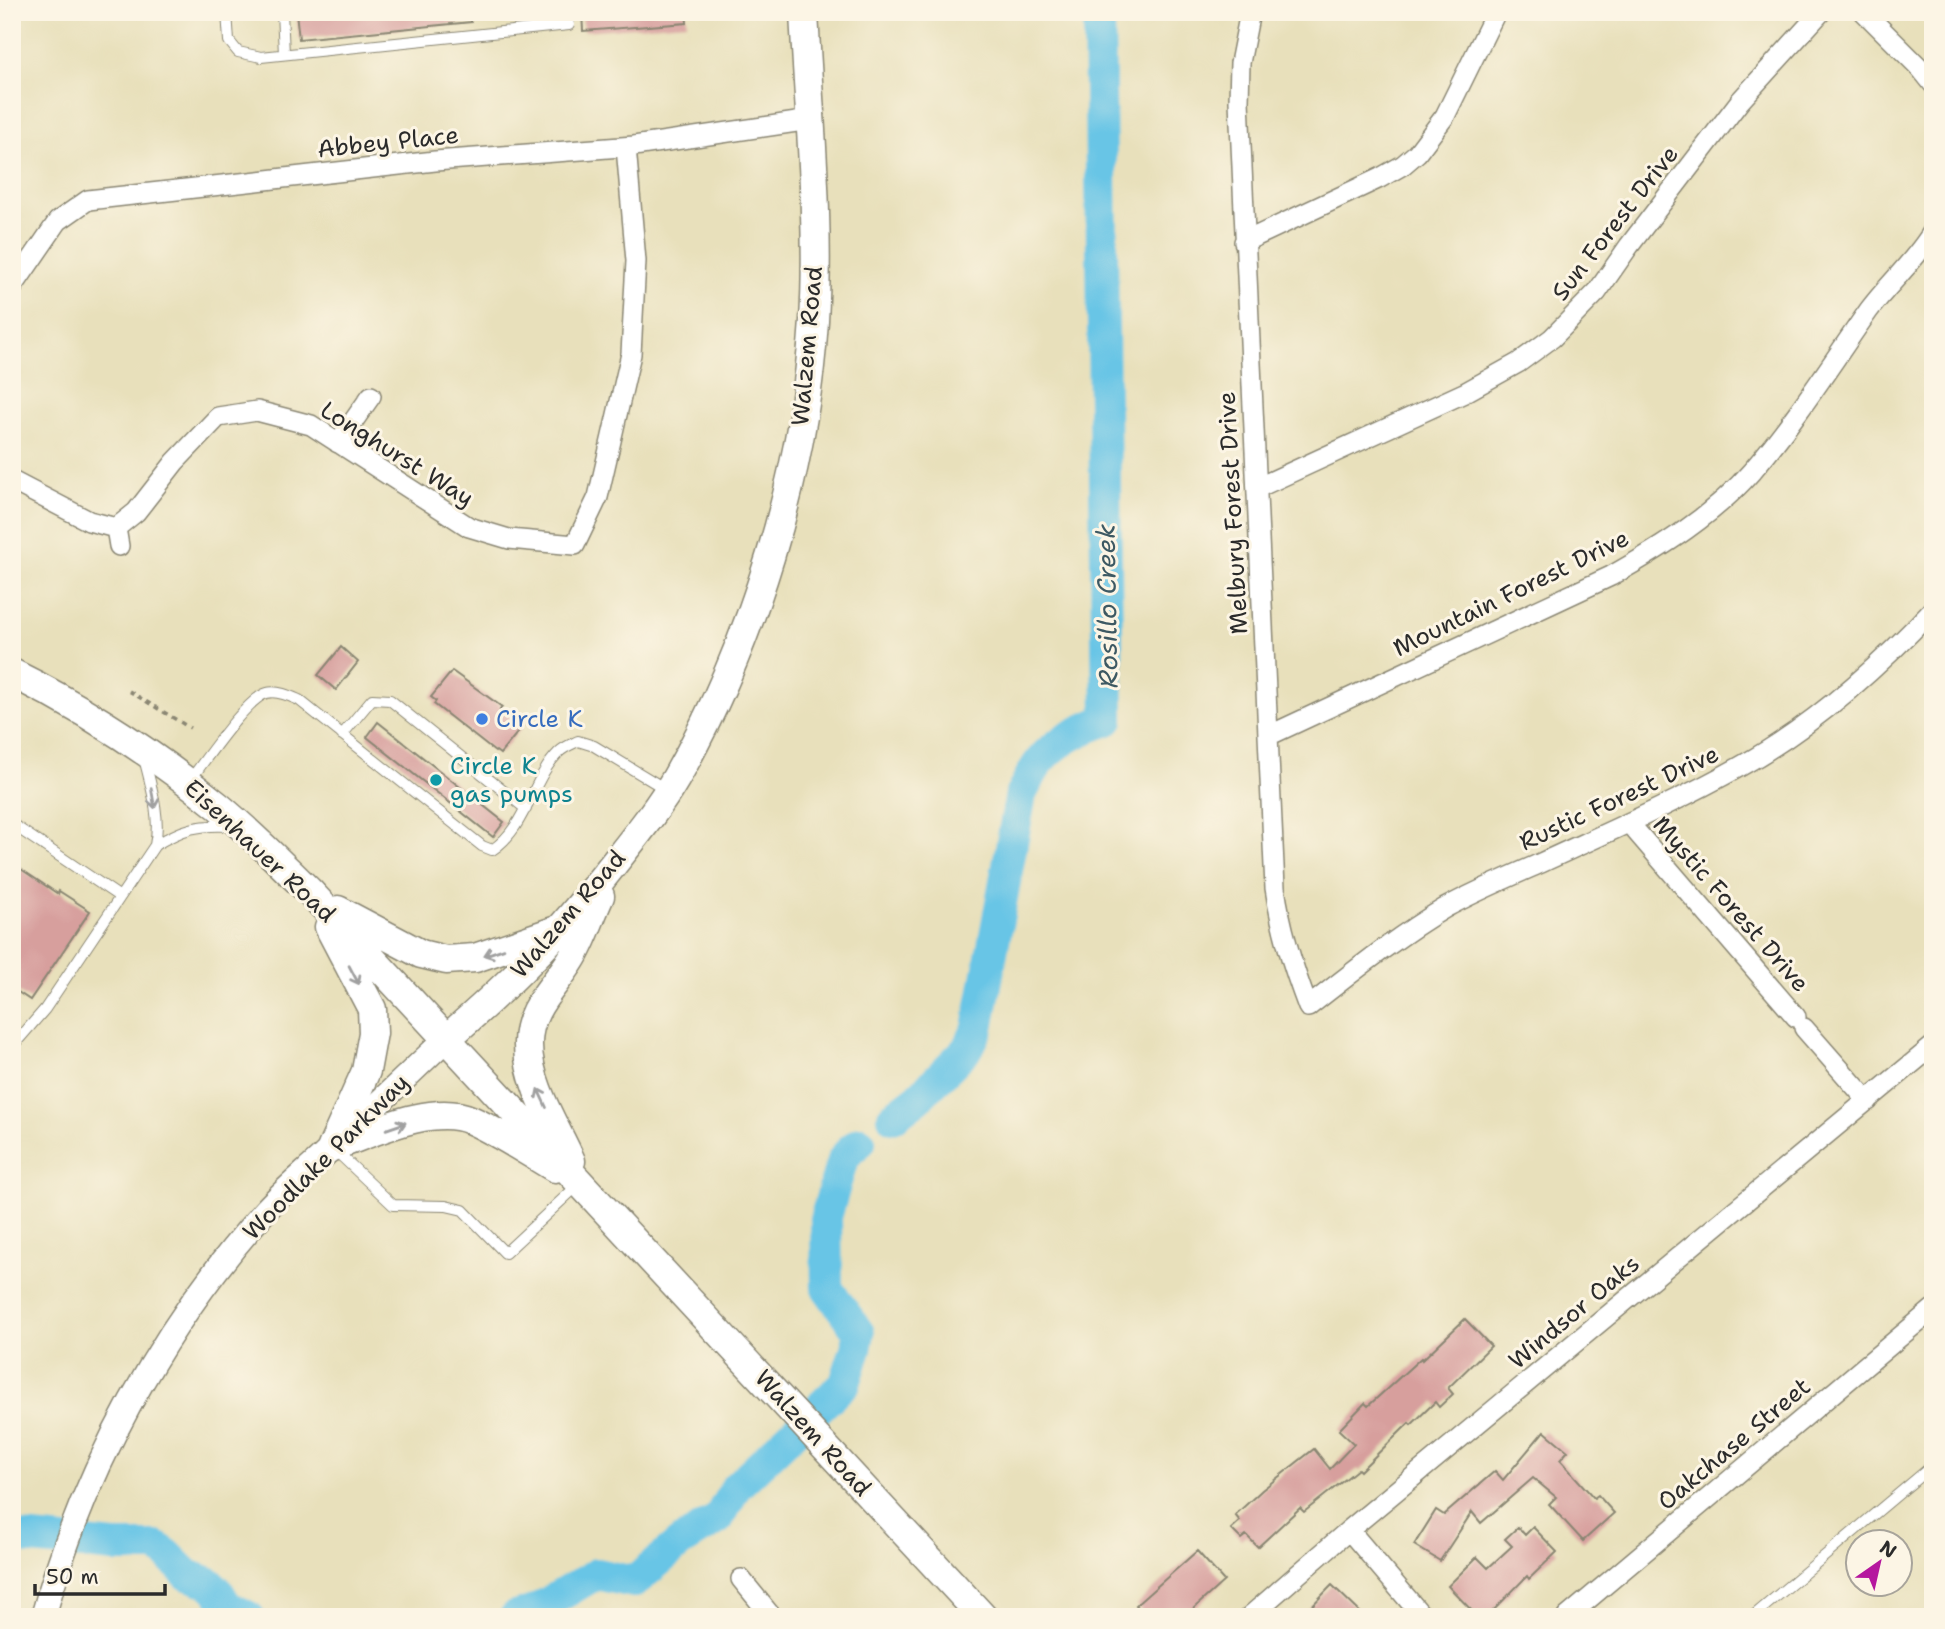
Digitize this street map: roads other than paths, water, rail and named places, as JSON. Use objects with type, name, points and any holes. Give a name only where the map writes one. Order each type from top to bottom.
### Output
[{"type":"main road","name":"Walzem Road","points":[[804,12],[815,223],[814,320],[804,412],[761,588],[730,668],[690,750],[640,830],[559,930],[446,1039],[983,1617]]},
{"type":"main road","name":"Eisenhauer Road","points":[[12,673],[94,719],[142,750],[188,783],[241,827],[312,893],[446,1039]]},
{"type":"main road","points":[[581,1182],[536,1084],[527,1042],[531,1023],[542,997],[571,960],[615,862]]},
{"type":"main road","points":[[312,893],[352,919],[421,954],[446,960],[475,958],[559,930]]},
{"type":"main road","points":[[312,893],[372,1009],[373,1033],[366,1071],[332,1147]]},
{"type":"main road","points":[[332,1147],[423,1116],[454,1116],[470,1120],[581,1182]]},
{"type":"street","name":"Melbury Forest Drive","points":[[1250,12],[1240,63],[1238,102],[1275,888],[1290,961],[1308,1007]]},
{"type":"street","points":[[1244,242],[1380,178],[1403,165],[1417,153],[1445,116],[1496,12]]},
{"type":"street","name":"Sun Forest Drive","points":[[1257,488],[1464,393],[1518,363],[1552,338],[1597,292],[1740,101],[1821,12]]},
{"type":"street","points":[[1864,12],[1933,84]]},
{"type":"street","name":"Abbey Place","points":[[12,288],[58,221],[88,200],[435,161],[626,147],[810,120]]},
{"type":"street","name":"Longhurst Way","points":[[12,481],[118,537],[175,462],[218,417],[257,411],[311,425],[469,527],[509,539],[575,545],[598,497],[631,354],[636,261],[626,147]]},
{"type":"street","name":"Mountain Forest Drive","points":[[1268,736],[1611,576],[1644,558],[1690,526],[1751,472],[1815,389],[1876,302],[1933,231]]},
{"type":"street","points":[[338,443],[371,396]]},
{"type":"street","name":"Rustic Forest Drive","points":[[1308,1007],[1393,941],[1447,907],[1742,766],[1793,733],[1858,682],[1899,645],[1933,608]]},
{"type":"street","name":"Mystic Forest Drive","points":[[1629,822],[1868,1101]]},
{"type":"street","name":"Woodlake Parkway","points":[[43,1617],[52,1583],[80,1511],[118,1429],[147,1375],[204,1286],[266,1210],[446,1039]]},
{"type":"street","name":"Windsor Oaks","points":[[1249,1617],[1349,1530],[1933,1046]]},
{"type":"street","name":"Oakchase Street","points":[[1567,1617],[1933,1309]]},
{"type":"street","points":[[1349,1530],[1423,1617]]},
{"type":"street","points":[[741,1579],[772,1617]]},
{"type":"lane","points":[[227,12],[229,41],[238,52],[261,57],[569,26],[567,12]]},
{"type":"lane","points":[[282,12],[285,54]]},
{"type":"lane","points":[[188,783],[246,707],[266,692],[282,693],[299,700],[482,846],[492,850],[502,843],[526,809],[560,751],[578,741],[594,746],[667,790]]},
{"type":"lane","points":[[342,735],[372,699],[390,700],[526,809]]},
{"type":"lane","points":[[12,1047],[46,1009],[155,845],[157,833],[153,797],[142,750]]},
{"type":"lane","points":[[12,824],[120,897]]},
{"type":"lane","points":[[155,845],[204,824],[241,827]]},
{"type":"lane","points":[[332,1147],[393,1205],[446,1206],[463,1210],[505,1253],[581,1182]]},
{"type":"lane","points":[[1752,1617],[1933,1465]]},
{"type":"waterway","name":"Rosillo Creek","points":[[893,1117],[918,1098],[968,1048],[978,1028],[1021,794],[1035,768],[1055,746],[1108,720],[1099,12]]},
{"type":"waterway","name":"Rosillo Creek","points":[[515,1617],[534,1611],[596,1574],[634,1582],[681,1542],[718,1519],[736,1487],[845,1383],[859,1333],[827,1288],[826,1217],[842,1161],[860,1142]]},
{"type":"waterway","name":"Rosillo Creek","points":[[12,1537],[115,1547],[157,1547],[188,1575],[210,1583],[227,1606],[249,1617]]},
{"type":"place","name":"Circle K","points":[[482,719]]},
{"type":"place","name":"Circle K gas pumps","points":[[436,780]]}]
